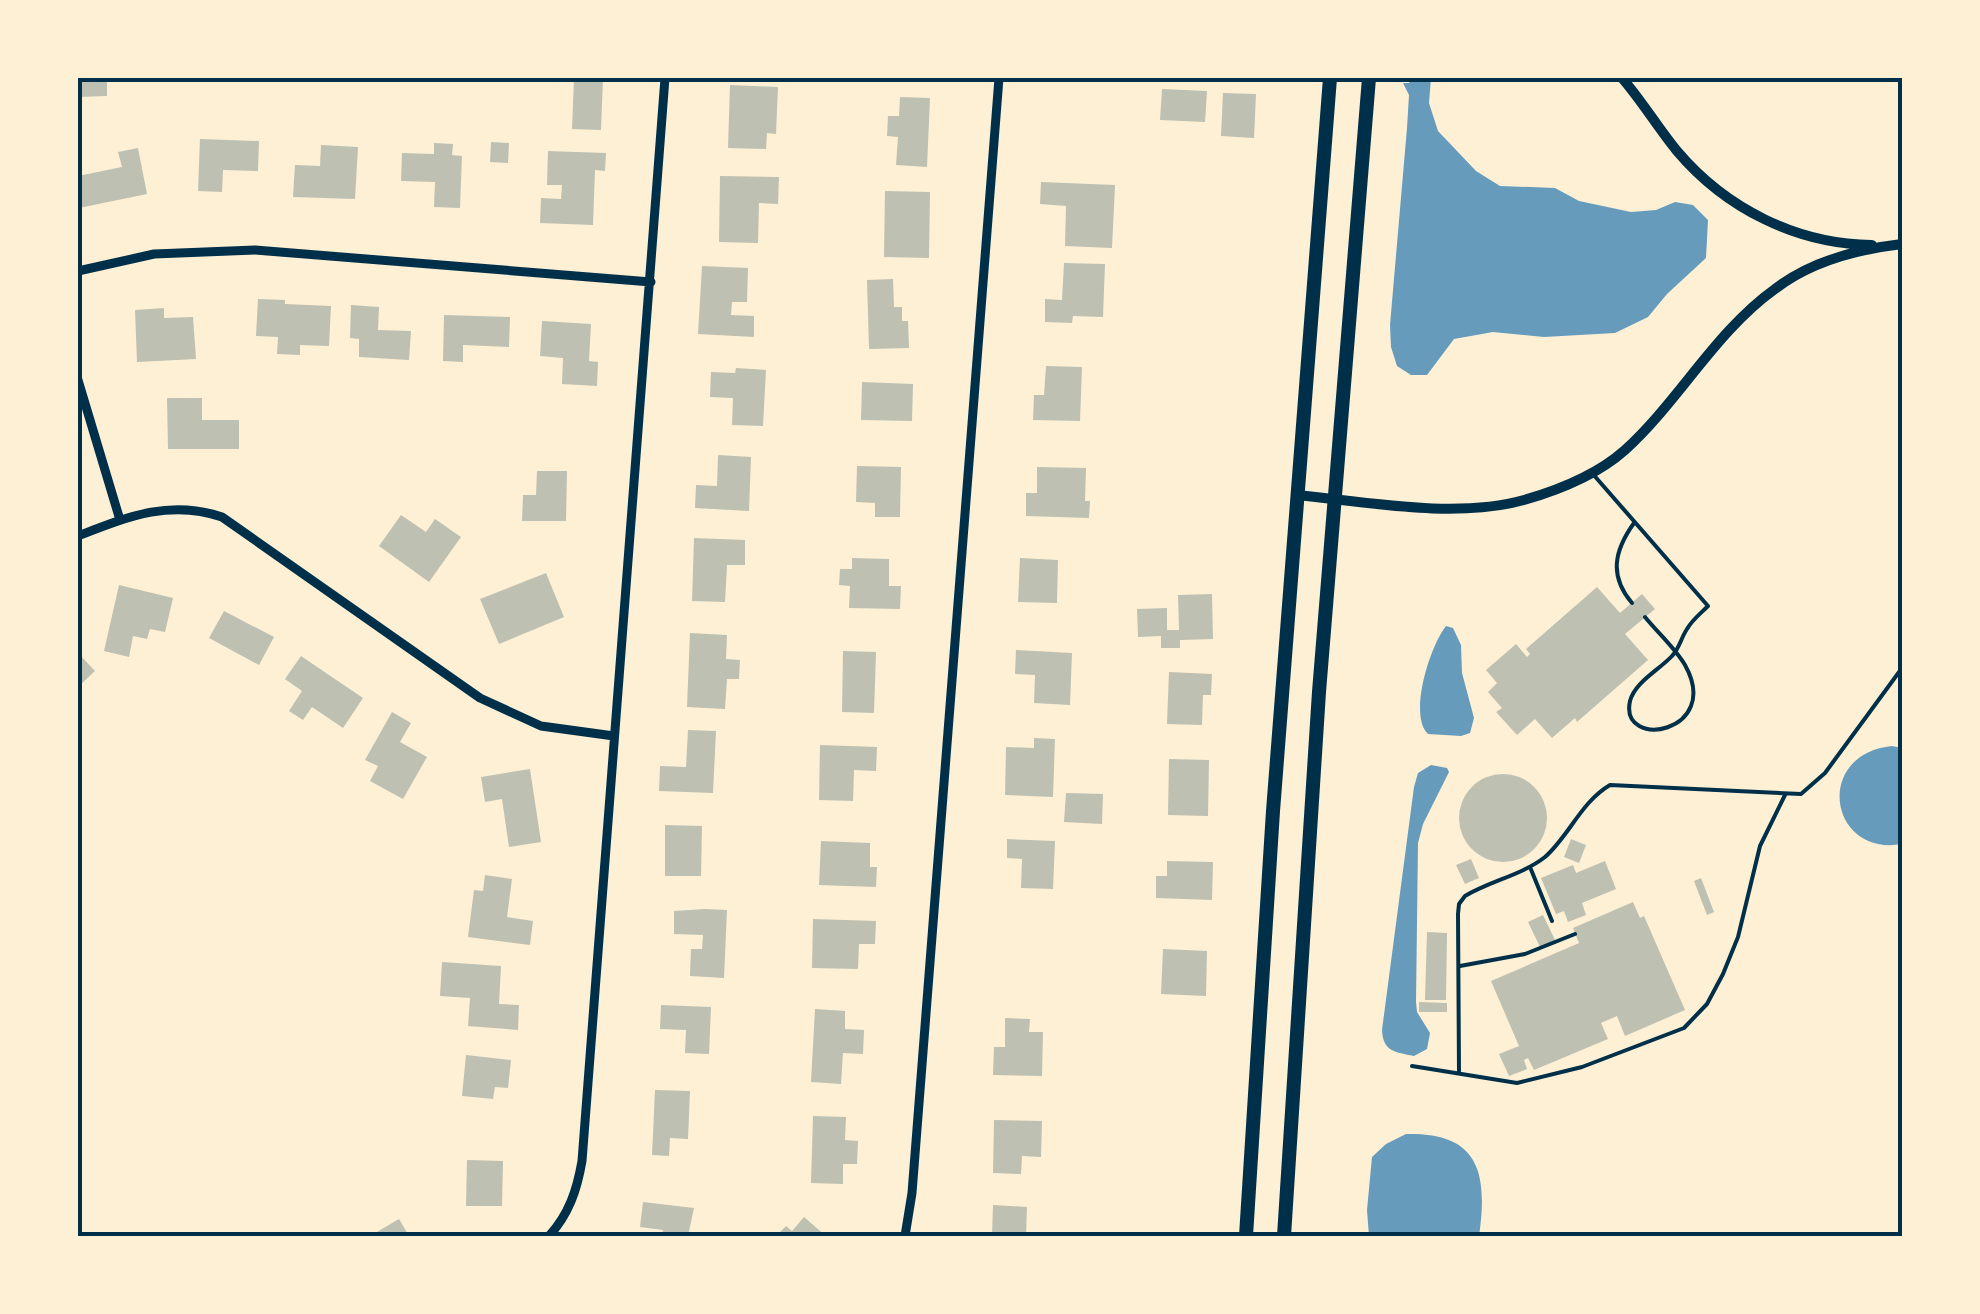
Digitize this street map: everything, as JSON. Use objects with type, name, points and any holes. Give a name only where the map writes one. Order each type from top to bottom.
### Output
[{"type":"main road","points":[[1246,1236],[1272,829],[1330,78]]},
{"type":"main road","points":[[1284,1236],[1334,498],[1369,78]]},
{"type":"street","points":[[549,1236],[567,1212],[577,1189],[582,1161],[666,78]]},
{"type":"street","points":[[905,1236],[912,1193],[999,78]]},
{"type":"street","points":[[1622,78],[1676,150],[1744,209],[1804,236],[1830,242],[1898,245]]},
{"type":"street","points":[[1297,495],[1453,508],[1490,506],[1521,501],[1592,473],[1624,451],[1740,320],[1777,286],[1830,261],[1898,245]]},
{"type":"street","points":[[78,271],[154,254],[255,250],[650,282]]},
{"type":"street","points":[[78,380],[120,520]]},
{"type":"street","points":[[78,536],[120,520],[167,509],[197,508],[222,518],[480,698],[541,726],[614,736]]},
{"type":"lane","points":[[1592,473],[1708,606],[1690,624],[1676,653],[1634,690],[1630,710],[1640,726],[1662,730],[1672,728],[1687,713],[1689,675],[1676,653],[1645,618]]},
{"type":"lane","points":[[1632,604],[1616,577],[1616,560],[1622,540],[1634,523]]},
{"type":"lane","points":[[1459,1072],[1459,904],[1475,890],[1530,867],[1546,855],[1592,798],[1610,785],[1802,794],[1816,784],[1902,668]]},
{"type":"lane","points":[[1412,1066],[1517,1083],[1582,1067],[1684,1028],[1707,1004],[1723,974],[1738,937],[1760,846],[1786,795]]},
{"type":"lane","points":[[1530,867],[1552,921]]},
{"type":"lane","points":[[1458,967],[1526,954],[1575,934]]},
{"type":"water","points":[[1412,78],[1431,78],[1429,103],[1438,131],[1476,171],[1500,186],[1555,188],[1579,201],[1631,212],[1656,210],[1675,202],[1693,205],[1708,220],[1706,258],[1648,317],[1615,333],[1544,337],[1493,332],[1454,339],[1427,375],[1411,375],[1397,366],[1390,325],[1409,95],[1403,83]]},
{"type":"water","points":[[1446,626],[1453,628],[1461,645],[1462,673],[1474,718],[1470,733],[1461,736],[1428,734],[1420,712],[1428,664]]},
{"type":"water","points":[[1892,746],[1902,748],[1902,844],[1877,844],[1859,835],[1846,821],[1840,803],[1841,784],[1850,767],[1867,753]]},
{"type":"water","points":[[1431,765],[1447,768],[1449,772],[1423,824],[1418,843],[1416,1002],[1417,1012],[1430,1033],[1427,1049],[1414,1056],[1388,1047],[1382,1030],[1414,787],[1418,773]]},
{"type":"water","points":[[1406,1134],[1450,1140],[1474,1161],[1482,1194],[1479,1236],[1369,1236],[1372,1157]]},
{"type":"building","points":[[78,78],[107,78],[107,96],[78,97]]},
{"type":"building","points":[[574,78],[603,78],[601,130],[572,129]]},
{"type":"building","points":[[730,85],[778,87],[776,134],[767,133],[766,149],[728,148]]},
{"type":"building","points":[[1162,89],[1207,91],[1205,122],[1160,120]]},
{"type":"building","points":[[1223,93],[1256,94],[1254,138],[1221,136]]},
{"type":"building","points":[[900,97],[930,98],[927,167],[896,165],[898,137],[887,136],[888,116],[899,116]]},
{"type":"building","points":[[200,139],[259,141],[258,171],[223,170],[222,192],[198,191]]},
{"type":"building","points":[[491,142],[509,143],[508,163],[490,162]]},
{"type":"building","points":[[434,143],[453,144],[452,155],[462,156],[460,208],[434,207],[435,182],[401,181],[402,153],[434,154]]},
{"type":"building","points":[[321,145],[358,147],[355,199],[293,197],[295,165],[320,166]]},
{"type":"building","points":[[138,148],[147,194],[79,208],[78,176],[122,167],[118,152]]},
{"type":"building","points":[[548,151],[606,153],[605,171],[595,170],[593,225],[540,223],[541,198],[561,199],[562,185],[547,185]]},
{"type":"building","points":[[720,176],[779,177],[778,204],[759,203],[758,243],[719,242]]},
{"type":"building","points":[[1041,182],[1115,185],[1112,248],[1065,246],[1066,206],[1040,204]]},
{"type":"building","points":[[885,191],[930,192],[929,258],[884,257]]},
{"type":"building","points":[[1064,263],[1105,264],[1103,317],[1073,316],[1072,323],[1045,322],[1045,299],[1062,300]]},
{"type":"building","points":[[702,266],[748,268],[747,302],[732,302],[731,315],[754,316],[754,337],[698,334]]},
{"type":"building","points":[[893,279],[894,307],[902,307],[902,321],[908,321],[909,348],[869,349],[867,280]]},
{"type":"building","points":[[258,299],[331,306],[329,346],[300,345],[300,355],[277,354],[278,337],[256,336]]},
{"type":"building","points":[[351,305],[379,307],[378,330],[411,331],[409,360],[359,357],[359,339],[350,338]]},
{"type":"building","points":[[164,308],[164,318],[193,317],[196,359],[137,362],[135,310]]},
{"type":"building","points":[[444,315],[510,317],[509,347],[463,345],[463,362],[443,361]]},
{"type":"building","points":[[542,321],[591,324],[589,361],[598,362],[597,386],[562,384],[563,358],[540,356]]},
{"type":"building","points":[[1046,366],[1082,367],[1080,421],[1033,420],[1034,395],[1044,395]]},
{"type":"building","points":[[736,368],[766,370],[763,426],[732,425],[733,398],[710,397],[711,372],[735,373]]},
{"type":"building","points":[[862,382],[913,384],[912,421],[861,420]]},
{"type":"building","points":[[167,398],[202,398],[202,420],[239,420],[239,449],[168,449]]},
{"type":"building","points":[[718,455],[751,457],[749,511],[695,508],[696,485],[717,486]]},
{"type":"building","points":[[857,466],[901,467],[900,517],[875,517],[875,503],[856,502]]},
{"type":"building","points":[[1037,467],[1086,468],[1089,518],[1026,516],[1026,493],[1037,493]]},
{"type":"building","points":[[537,471],[567,471],[566,521],[522,521],[523,495],[536,495]]},
{"type":"building","points":[[401,515],[426,532],[435,519],[461,537],[429,582],[379,546]]},
{"type":"building","points":[[694,538],[745,540],[745,565],[727,565],[725,602],[692,601]]},
{"type":"building","points":[[852,558],[889,559],[889,586],[901,586],[900,609],[849,608],[850,586],[839,585],[840,569],[852,569]]},
{"type":"building","points":[[1020,558],[1058,560],[1057,603],[1018,602]]},
{"type":"building","points":[[546,573],[564,617],[499,644],[480,599]]},
{"type":"building","points":[[119,585],[173,598],[165,632],[150,629],[147,639],[133,636],[129,657],[104,651]]},
{"type":"building","points":[[1597,587],[1620,613],[1642,594],[1655,609],[1625,634],[1648,660],[1577,722],[1575,718],[1552,738],[1535,719],[1517,735],[1496,712],[1502,708],[1488,692],[1497,683],[1486,670],[1516,644],[1527,657],[1530,654],[1526,649]]},
{"type":"building","points":[[1212,594],[1213,639],[1180,640],[1180,648],[1161,648],[1161,636],[1138,637],[1137,609],[1167,608],[1167,630],[1179,630],[1178,595]]},
{"type":"building","points":[[224,611],[274,637],[259,665],[209,638]]},
{"type":"building","points":[[690,633],[727,635],[726,659],[740,660],[739,679],[727,679],[725,709],[687,707]]},
{"type":"building","points":[[1016,650],[1072,653],[1070,705],[1034,703],[1035,675],[1015,674]]},
{"type":"building","points":[[843,651],[876,652],[874,713],[842,712]]},
{"type":"building","points":[[78,653],[95,671],[78,687]]},
{"type":"building","points":[[301,656],[363,698],[343,728],[312,707],[303,720],[289,711],[302,691],[285,679]]},
{"type":"building","points":[[1169,672],[1212,674],[1211,695],[1203,695],[1202,725],[1167,724]]},
{"type":"building","points":[[392,712],[411,723],[400,742],[427,757],[403,799],[370,781],[378,766],[365,760]]},
{"type":"building","points":[[688,730],[716,731],[713,793],[659,791],[660,766],[686,767]]},
{"type":"building","points":[[1034,738],[1055,739],[1053,797],[1005,795],[1006,747],[1034,748]]},
{"type":"building","points":[[820,745],[877,747],[876,771],[854,770],[853,801],[819,800]]},
{"type":"building","points":[[1169,759],[1209,760],[1208,816],[1168,815]]},
{"type":"building","points":[[530,769],[541,842],[509,847],[502,799],[485,802],[481,777]]},
{"type":"building","points":[[1503,774],[1528,781],[1540,793],[1547,818],[1540,843],[1528,855],[1503,862],[1478,855],[1466,843],[1459,818],[1466,793],[1478,781]]},
{"type":"building","points":[[1066,793],[1103,794],[1102,824],[1064,822]]},
{"type":"building","points":[[665,825],[702,826],[701,876],[665,876]]},
{"type":"building","points":[[1007,839],[1055,841],[1053,889],[1021,888],[1022,859],[1007,858]]},
{"type":"building","points":[[1571,839],[1586,845],[1579,863],[1564,857]]},
{"type":"building","points":[[821,841],[870,843],[870,867],[877,867],[876,887],[819,885]]},
{"type":"building","points":[[1471,859],[1479,878],[1465,884],[1456,865]]},
{"type":"building","points":[[1167,861],[1213,862],[1212,900],[1156,898],[1156,876],[1167,876]]},
{"type":"building","points":[[1605,861],[1616,889],[1582,903],[1586,915],[1568,922],[1564,911],[1556,914],[1541,878],[1573,865],[1576,873]]},
{"type":"building","points":[[485,875],[512,879],[507,917],[533,921],[530,945],[468,937],[474,890],[483,891]]},
{"type":"building","points":[[1701,878],[1714,912],[1707,915],[1694,881]]},
{"type":"building","points":[[1633,902],[1640,918],[1644,916],[1685,1010],[1625,1036],[1617,1016],[1601,1023],[1608,1039],[1534,1070],[1528,1058],[1524,1060],[1527,1069],[1509,1076],[1499,1054],[1519,1046],[1491,981],[1579,943],[1573,928]]},
{"type":"building","points":[[727,910],[724,978],[690,976],[691,949],[702,949],[703,935],[674,934],[674,911]]},
{"type":"building","points":[[1543,915],[1555,940],[1540,947],[1528,922]]},
{"type":"building","points":[[813,919],[876,921],[875,944],[859,944],[858,969],[812,968]]},
{"type":"building","points":[[1427,932],[1447,933],[1446,1000],[1425,1000]]},
{"type":"building","points":[[1163,949],[1207,951],[1206,996],[1161,994]]},
{"type":"building","points":[[442,962],[501,966],[499,1004],[519,1005],[518,1030],[468,1026],[470,998],[440,996]]},
{"type":"building","points":[[1419,1002],[1447,1003],[1447,1012],[1419,1012]]},
{"type":"building","points":[[661,1005],[711,1007],[709,1054],[685,1053],[686,1030],[660,1029]]},
{"type":"building","points":[[815,1009],[845,1011],[845,1029],[864,1030],[863,1054],[843,1053],[841,1084],[811,1082]]},
{"type":"building","points":[[1005,1018],[1030,1019],[1029,1032],[1043,1032],[1042,1076],[993,1075],[994,1047],[1005,1047]]},
{"type":"building","points":[[466,1055],[511,1060],[508,1088],[495,1087],[493,1099],[462,1096]]},
{"type":"building","points":[[655,1090],[690,1091],[688,1139],[670,1138],[669,1156],[652,1155]]},
{"type":"building","points":[[813,1116],[846,1117],[845,1140],[858,1141],[857,1164],[843,1164],[843,1184],[811,1183]]},
{"type":"building","points":[[994,1120],[1042,1121],[1041,1157],[1022,1156],[1021,1174],[993,1173]]},
{"type":"building","points":[[467,1160],[503,1161],[502,1206],[466,1206]]},
{"type":"building","points":[[643,1202],[694,1208],[688,1236],[662,1236],[663,1230],[640,1227]]},
{"type":"building","points":[[993,1205],[1027,1207],[1026,1236],[992,1236]]},
{"type":"building","points":[[804,1217],[826,1236],[776,1236],[786,1226],[792,1231]]},
{"type":"building","points":[[399,1219],[409,1236],[370,1236]]}]
